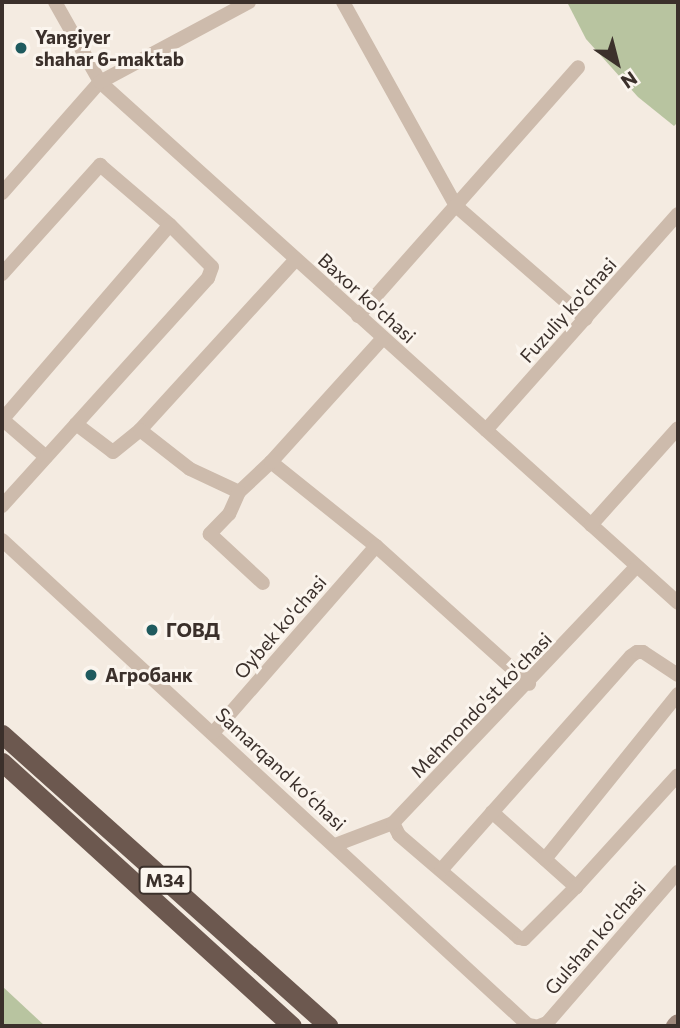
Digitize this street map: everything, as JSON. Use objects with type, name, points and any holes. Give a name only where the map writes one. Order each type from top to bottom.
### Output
[{"type":"highway","name":"M34","points":[[2,734],[329,1026]]},
{"type":"highway","name":"M34","points":[[2,762],[292,1026]]},
{"type":"highway","points":[[184,930],[200,911]]},
{"type":"street","name":"Baxor ko'chasi","points":[[55,2],[100,82],[678,603]]},
{"type":"street","points":[[2,193],[100,82],[249,2]]},
{"type":"street","points":[[343,2],[456,206],[586,319]]},
{"type":"street","points":[[358,316],[579,67]]},
{"type":"street","points":[[2,274],[100,165],[170,225],[212,267],[208,278],[2,506]]},
{"type":"street","name":"Fuzuliy ko'chasi","points":[[486,430],[678,214]]},
{"type":"street","points":[[46,457],[2,419],[170,225]]},
{"type":"street","points":[[76,424],[113,452],[140,430],[296,260]]},
{"type":"street","points":[[262,583],[210,534],[229,514],[239,492],[271,462],[383,338]]},
{"type":"street","points":[[591,525],[678,428]]},
{"type":"street","points":[[140,430],[190,469],[239,492]]},
{"type":"street","points":[[271,462],[376,547],[528,684]]},
{"type":"street","name":"Samarqand ko‘chasi","points":[[2,540],[528,1025],[536,1026]]},
{"type":"street","name":"Oybek ko'chasi","points":[[214,733],[376,547]]},
{"type":"street","name":"Mehmondo'st ko'chasi","points":[[335,845],[393,823],[528,684],[637,566]]},
{"type":"street","points":[[441,870],[637,652],[643,652],[678,675]]},
{"type":"street","points":[[545,859],[678,694]]},
{"type":"street","points":[[393,823],[399,835],[519,938],[524,939],[576,887],[678,775]]},
{"type":"street","points":[[492,812],[576,887]]},
{"type":"street","name":"Gulshan ko'chasi","points":[[536,1026],[547,1023],[678,872]]},
{"type":"green space","points":[[567,2],[678,2],[678,122],[674,126],[638,97],[586,39]]},
{"type":"green space","points":[[2,986],[45,1026],[2,1026]]},
{"type":"place","name":"Yangiyer shahar 6-maktab","points":[[21,48]]},
{"type":"place","name":"ГОВД","points":[[152,630]]},
{"type":"place","name":"Агробанк","points":[[91,675]]}]
